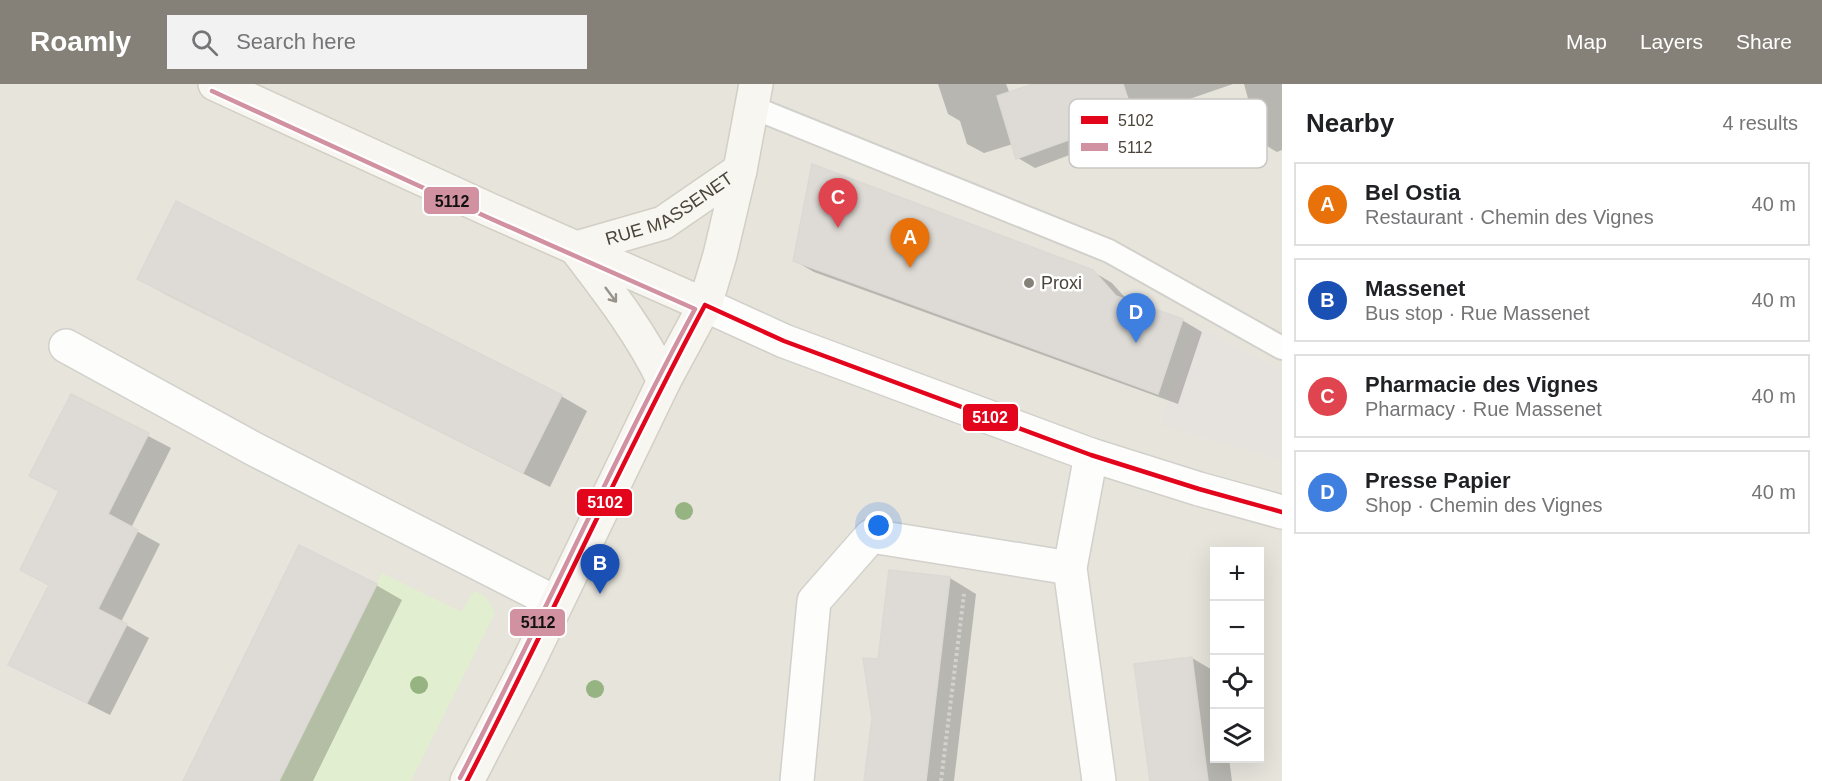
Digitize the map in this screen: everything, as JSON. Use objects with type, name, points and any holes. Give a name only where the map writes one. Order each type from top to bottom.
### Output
[{"type":"main road","points":[[215,84],[576,249],[705,305]]},
{"type":"main road","name":"RUE MASSENET","points":[[467,781],[664,381],[705,305],[720,255],[740,170],[754,96]]},
{"type":"main road","name":"RUE MASSENET","points":[[664,381],[651,355],[624,313],[576,249],[663,223],[740,170]]},
{"type":"street","points":[[705,305],[784,341],[1091,455],[1282,512]]},
{"type":"street","points":[[66,346],[254,448],[556,603]]},
{"type":"street","points":[[1091,455],[1070,568],[1099,781]]},
{"type":"street","points":[[797,781],[813,601],[871,536],[1070,568]]},
{"type":"lane","points":[[754,96],[1109,251],[1282,348]]},
{"type":"path","points":[[941,781],[969,552]]},
{"type":"shaded area","points":[[0,84],[1282,84],[1282,781],[0,781]]},
{"type":"shaded area","points":[[1196,326],[1282,371],[1282,460],[1160,425]]},
{"type":"green space","points":[[382,573],[461,612],[474,591],[486,597],[495,613],[411,781],[279,781]]},
{"type":"building","points":[[1033,84],[1123,84],[1128,99],[1069,99],[1069,140],[1016,159],[997,96]]},
{"type":"building","points":[[812,164],[1093,270],[1116,296],[1183,319],[1158,394],[793,261]]},
{"type":"building","points":[[176,201],[562,395],[523,473],[137,279]]},
{"type":"building","points":[[71,394],[149,433],[108,514],[138,530],[98,609],[127,624],[87,703],[8,665],[49,585],[20,570],[59,491],[29,476]]},
{"type":"building","points":[[299,545],[377,584],[279,781],[183,781]]},
{"type":"building","points":[[889,570],[950,577],[926,781],[864,781],[872,718],[863,658],[878,659]]},
{"type":"building","points":[[1192,657],[1208,781],[1150,781],[1134,664]]},
{"type":"transit line","name":"5112","points":[[212,91],[695,309],[460,778]]},
{"type":"transit line","name":"5102","points":[[705,305],[784,341],[1091,455],[1282,512]]},
{"type":"transit line","name":"5102","points":[[467,781],[705,305]]},
{"type":"place","name":"Pharmacie des Vignes","points":[[838,228]]},
{"type":"place","name":"Bel Ostia","points":[[910,268]]},
{"type":"place","name":"Proxi","points":[[1029,283]]},
{"type":"place","name":"Presse Papier","points":[[1136,343]]},
{"type":"place","name":"Massenet","points":[[600,594]]}]
